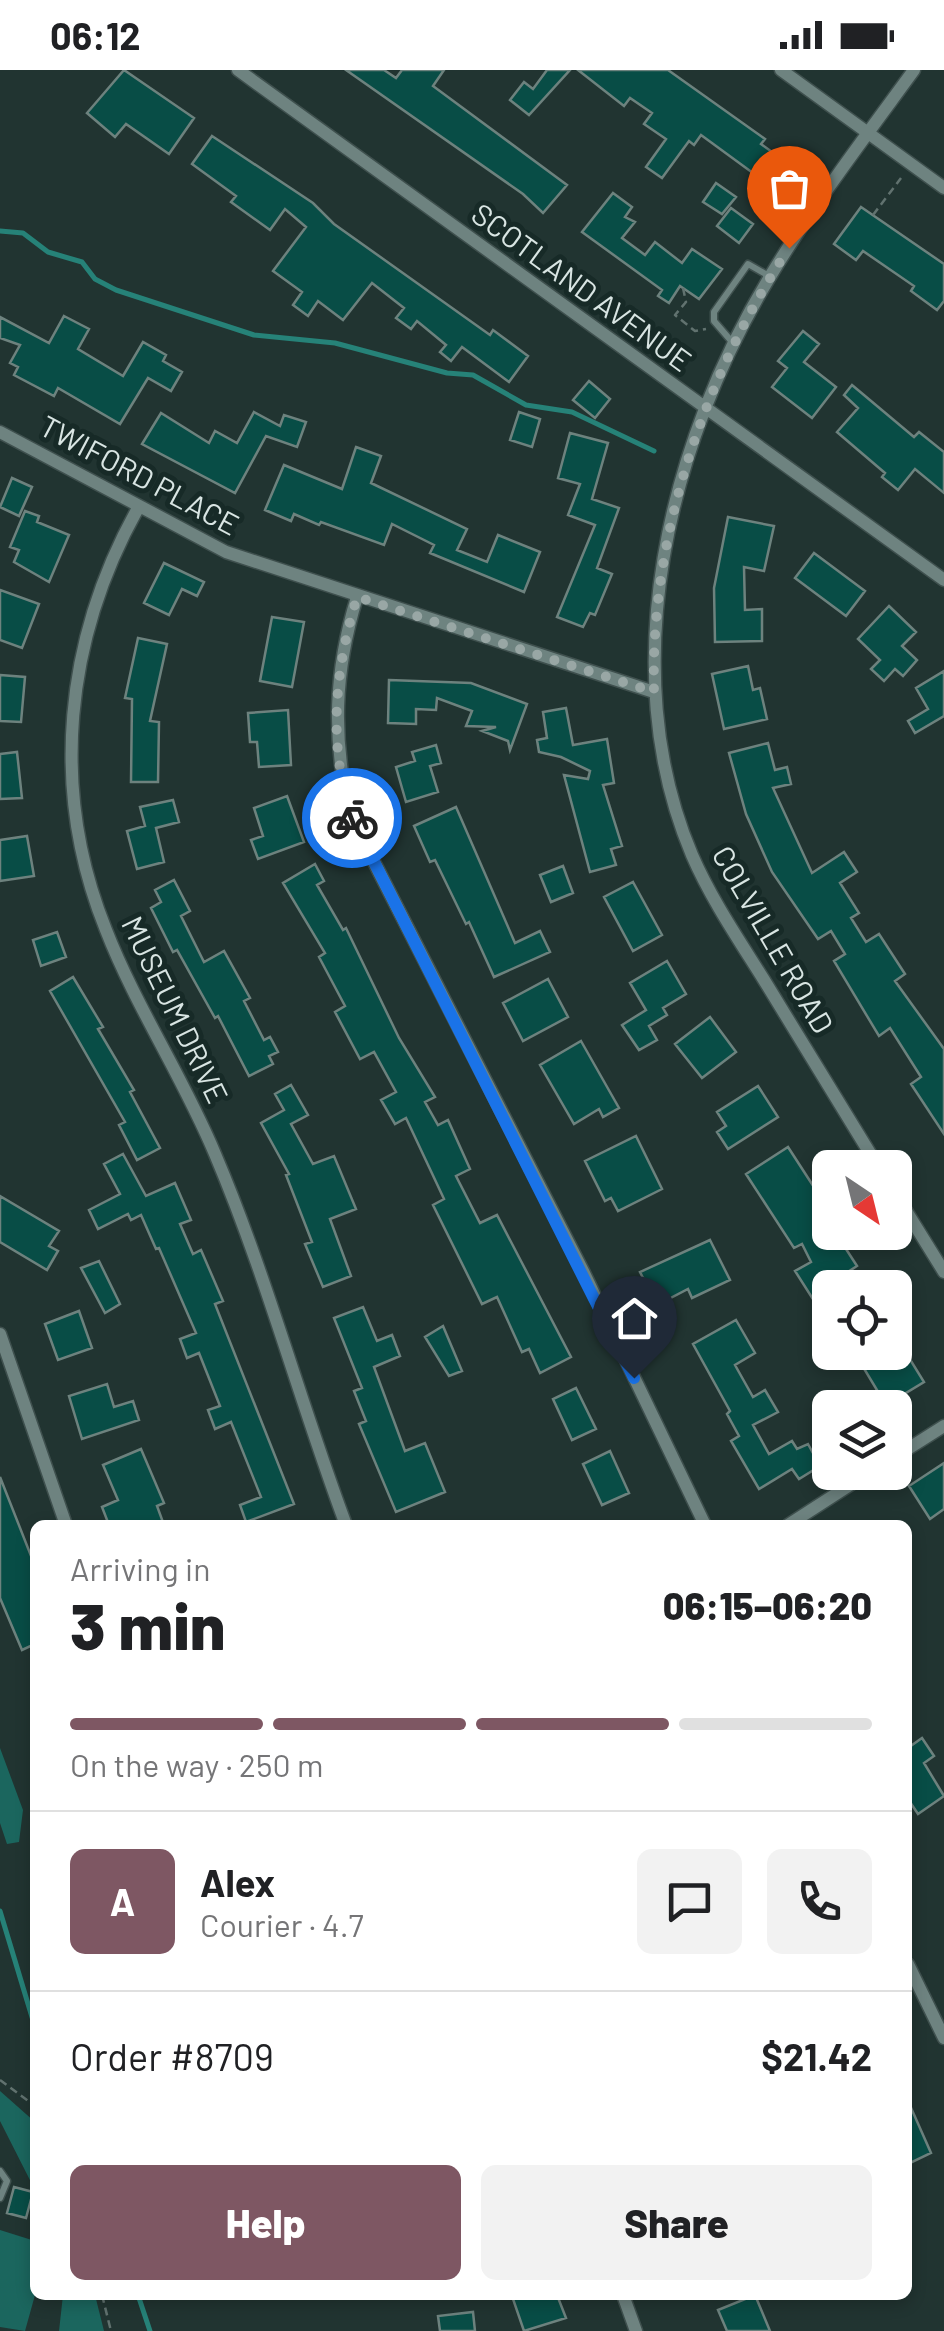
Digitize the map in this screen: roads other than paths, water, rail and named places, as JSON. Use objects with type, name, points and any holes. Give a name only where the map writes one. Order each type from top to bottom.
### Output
[{"type":"street","name":"SCOTLAND AVENUE","points":[[238,70],[944,580]]},
{"type":"street","points":[[781,70],[944,188]]},
{"type":"street","name":"COLVILLE ROAD","points":[[868,1150],[698,868],[665,773],[654,692],[654,649],[668,542],[687,463],[734,344],[770,276],[914,70]]},
{"type":"street","name":"TWIFORD PLACE","points":[[0,432],[226,552],[654,692]]},
{"type":"street","name":"MUSEUM DRIVE","points":[[138,508],[112,557],[80,661],[70,758],[81,856],[107,934],[216,1156],[344,1520]]},
{"type":"street","points":[[357,597],[345,637],[336,703],[338,764],[350,815],[584,1272],[703,1520]]},
{"type":"street","points":[[912,1220],[944,1272]]},
{"type":"street","points":[[0,1334],[64,1520]]},
{"type":"street","points":[[912,1446],[944,1426]]},
{"type":"street","points":[[796,1520],[842,1490]]},
{"type":"street","points":[[912,1972],[944,2038]]},
{"type":"street","points":[[625,2300],[636,2331]]},
{"type":"lane","points":[[734,344],[717,327],[714,312],[748,264],[770,276]]},
{"type":"lane","points":[[0,2170],[7,2181],[0,2198]]},
{"type":"waterway","points":[[0,231],[23,233],[48,252],[82,262],[95,279],[116,290],[254,335],[335,343],[447,373],[473,375],[526,405],[572,412],[654,451]]},
{"type":"waterway","points":[[0,1911],[30,2010]]},
{"type":"waterway","points":[[140,2300],[150,2331]]}]
